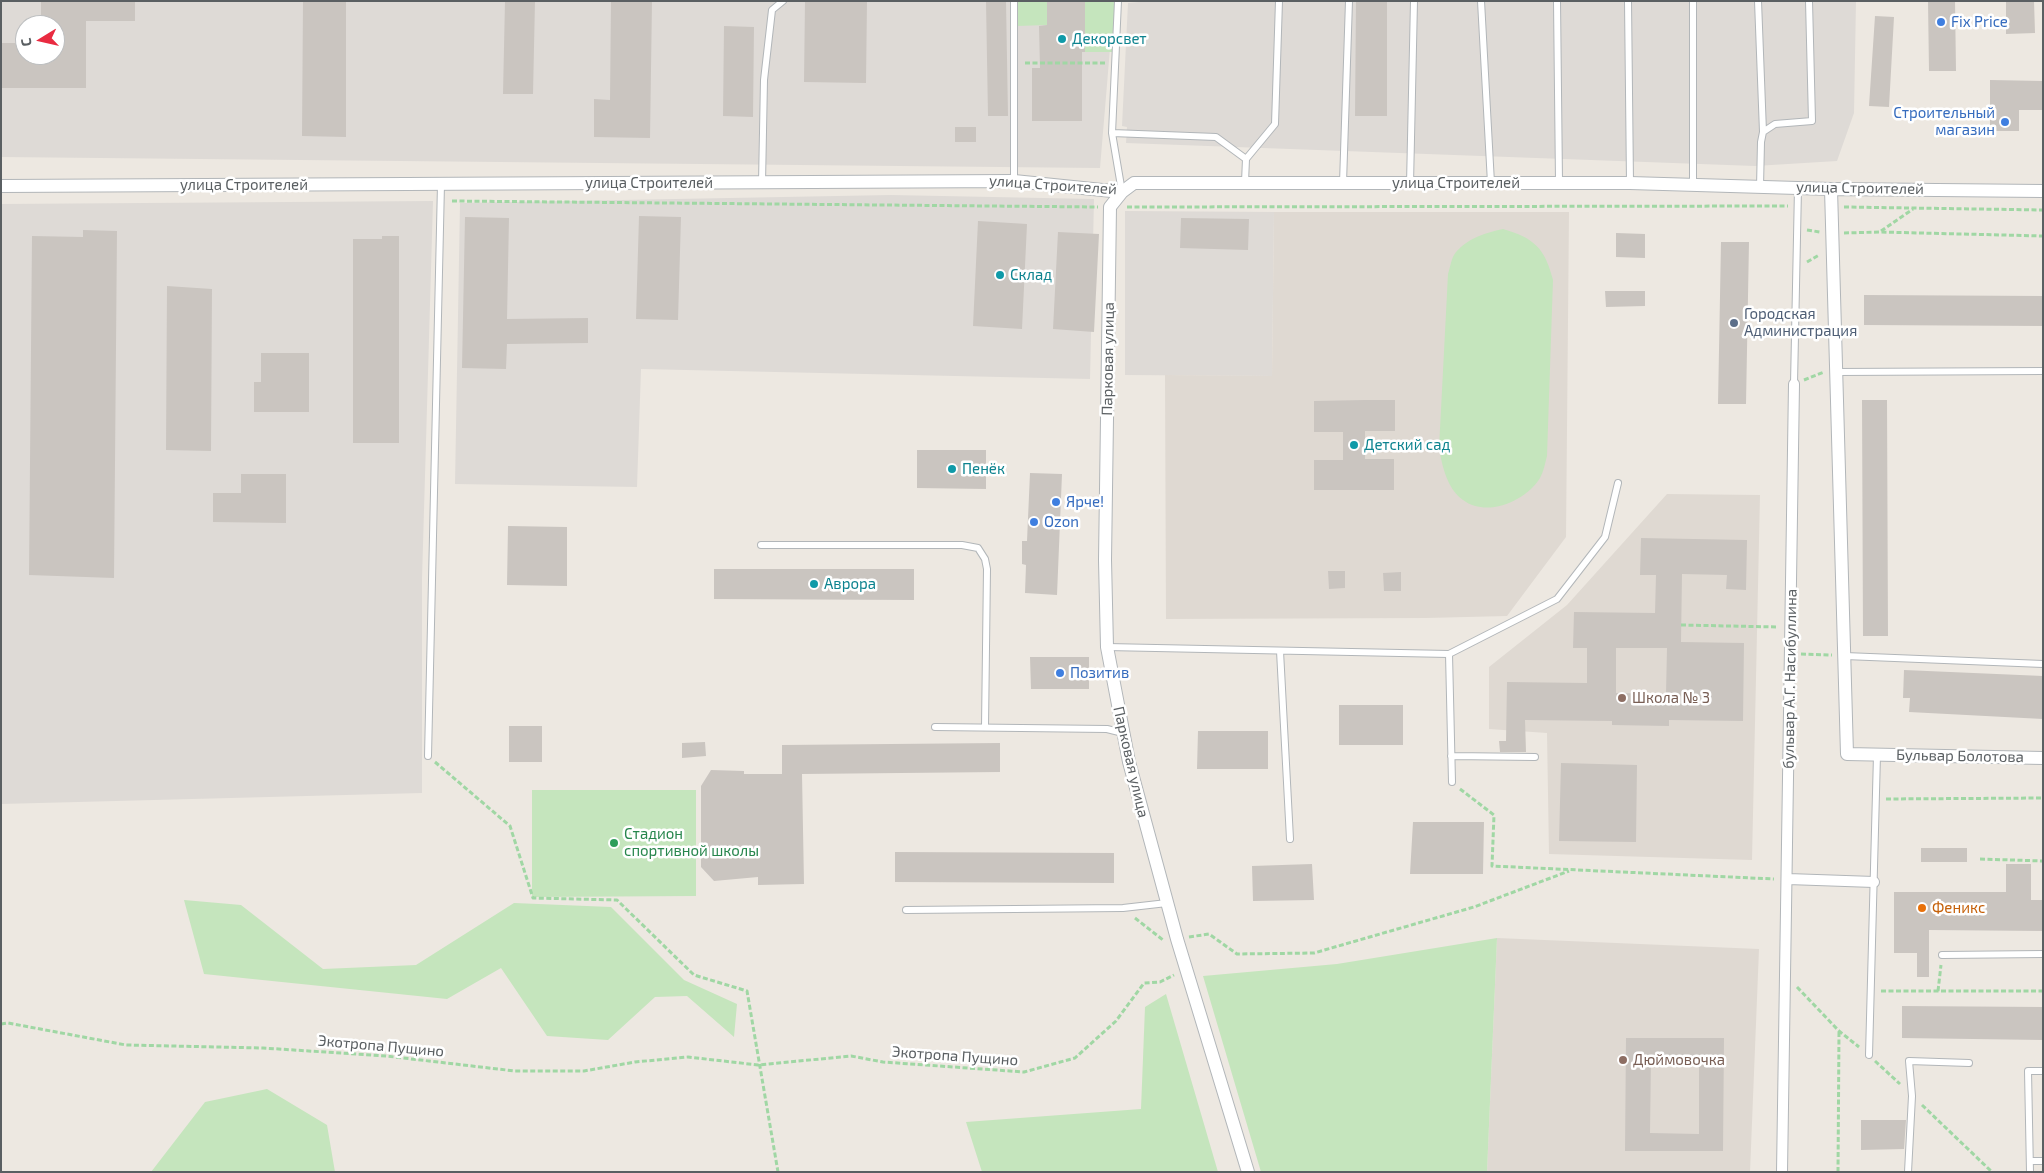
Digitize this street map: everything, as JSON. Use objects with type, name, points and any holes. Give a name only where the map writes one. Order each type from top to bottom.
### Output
[{"type":"street","name":"улица Строителей","points":[[1,186],[1014,181],[1122,192],[1134,183],[1410,184],[1630,182],[1693,186],[2043,191]]},
{"type":"street","points":[[1831,189],[1845,656]]},
{"type":"street","points":[[1110,207],[1122,192]]},
{"type":"street","name":"Парковая улица","points":[[1110,207],[1105,560],[1107,647],[1129,762],[1177,939],[1248,1172]]},
{"type":"street","name":"бульвар А.Г. Насибуллина","points":[[1782,1172],[1788,879],[1794,384]]},
{"type":"street","name":"Бульвар Болотова","points":[[1845,656],[1847,754],[2043,758]]},
{"type":"street","points":[[1788,879],[1874,882]]},
{"type":"lane","points":[[762,183],[764,80],[772,10],[784,1]]},
{"type":"lane","points":[[1014,1],[1014,181]]},
{"type":"lane","points":[[1118,1],[1112,133],[1122,192]]},
{"type":"lane","points":[[1245,182],[1246,159],[1275,124],[1279,1]]},
{"type":"lane","points":[[1343,183],[1349,1]]},
{"type":"lane","points":[[1410,184],[1414,1]]},
{"type":"lane","points":[[1481,1],[1491,183]]},
{"type":"lane","points":[[1557,1],[1559,182]]},
{"type":"lane","points":[[1628,1],[1630,182]]},
{"type":"lane","points":[[1693,1],[1693,186]]},
{"type":"lane","points":[[1758,1],[1763,132],[1760,142],[1760,187]]},
{"type":"lane","points":[[1763,132],[1775,124],[1812,121],[1809,1]]},
{"type":"lane","points":[[1112,133],[1216,137],[1246,159]]},
{"type":"lane","points":[[428,756],[441,184]]},
{"type":"lane","name":"бульвар А.Г. Насибуллина","points":[[1794,384],[1798,187]]},
{"type":"lane","points":[[1836,369],[2043,372]]},
{"type":"lane","points":[[1107,647],[1449,654],[1557,599],[1605,537],[1618,483]]},
{"type":"lane","points":[[761,545],[962,545],[978,548],[983,552],[987,569],[985,727]]},
{"type":"lane","points":[[1280,651],[1290,839]]},
{"type":"lane","points":[[1449,654],[1452,782]]},
{"type":"lane","points":[[1845,656],[2043,664]]},
{"type":"lane","points":[[935,727],[1107,729],[1123,732]]},
{"type":"lane","points":[[1869,1055],[1877,755]]},
{"type":"lane","points":[[1450,756],[1535,757]]},
{"type":"lane","points":[[906,910],[1123,908],[1167,903]]},
{"type":"lane","points":[[1942,954],[2043,954]]},
{"type":"lane","points":[[1908,1172],[1912,1096],[1909,1061],[1969,1063]]},
{"type":"lane","points":[[2030,1172],[2028,1071],[2043,1071]]},
{"type":"lane","points":[[2030,1161],[2043,1161]]},
{"type":"path","points":[[1014,63],[1114,63]]},
{"type":"path","points":[[441,201],[1110,207],[1797,206]]},
{"type":"path","points":[[1831,206],[2043,210]]},
{"type":"path","points":[[1880,232],[1914,208]]},
{"type":"path","points":[[1796,229],[1832,233],[1880,232],[2043,236]]},
{"type":"path","points":[[1796,269],[1833,246]]},
{"type":"path","points":[[1794,384],[1836,369]]},
{"type":"path","points":[[1681,625],[1773,627]]},
{"type":"path","points":[[1810,653],[1826,654]]},
{"type":"path","points":[[428,756],[510,826],[533,898],[617,900],[694,975],[747,991],[758,1065],[778,1172]]},
{"type":"path","points":[[1452,782],[1494,815],[1492,866],[1788,879]]},
{"type":"path","points":[[1876,799],[2043,798]]},
{"type":"path","points":[[1980,858],[2043,861]]},
{"type":"path","points":[[1209,934],[1237,954],[1314,953],[1474,908],[1569,870]]},
{"type":"path","points":[[1123,908],[1164,941],[1177,939]]},
{"type":"path","points":[[1938,991],[1942,954]]},
{"type":"path","points":[[1785,974],[1839,1031],[1869,1055],[1992,1172]]},
{"type":"path","name":"Экотропа Пущино","points":[[1,1024],[8,1023],[126,1045],[292,1050],[386,1056],[515,1071],[584,1072],[635,1062],[688,1057],[758,1065],[851,1056],[883,1062],[1024,1072],[1075,1058],[1116,1022],[1144,983],[1160,982],[1175,975]]},
{"type":"path","points":[[1871,991],[2043,991]]},
{"type":"path","points":[[1838,1172],[1839,1031]]},
{"type":"shaded area","points":[[1,1],[1114,1],[1100,168],[1,157]]},
{"type":"shaded area","points":[[1150,1],[1856,1],[1854,113],[1837,161],[1755,166],[1126,143],[1127,127],[1122,126],[1128,3]]},
{"type":"shaded area","points":[[891,195],[1094,199],[1090,379],[641,369],[637,487],[455,484],[460,203]]},
{"type":"shaded area","points":[[433,201],[422,579],[422,793],[1,804],[1,204]]},
{"type":"shaded area","points":[[1125,211],[1274,212],[1272,376],[1125,375]]},
{"type":"shaded area","points":[[1274,212],[1569,212],[1566,537],[1507,616],[1166,619],[1165,375],[1272,376]]},
{"type":"shaded area","name":"Школа № 3","points":[[1667,494],[1760,495],[1752,860],[1549,854],[1547,733],[1489,729],[1489,667],[1567,605]]},
{"type":"shaded area","name":"Дюймовочка","points":[[1497,938],[1759,949],[1750,1172],[1487,1172]]},
{"type":"green space","points":[[1017,1],[1047,1],[1047,25],[1017,26]]},
{"type":"green space","points":[[1085,1],[1116,1],[1116,52],[1085,52]]},
{"type":"green space","points":[[1503,229],[1523,236],[1537,246],[1546,260],[1553,280],[1547,456],[1540,478],[1525,494],[1505,504],[1483,507],[1463,500],[1453,490],[1444,469],[1439,448],[1448,274],[1454,255],[1459,249],[1482,235]]},
{"type":"green space","name":"Стадион спортивной школы","points":[[532,790],[696,790],[696,896],[532,897]]},
{"type":"green space","points":[[184,900],[241,905],[323,969],[416,965],[514,903],[611,907],[684,980],[737,1004],[734,1037],[687,996],[655,997],[608,1040],[547,1036],[501,968],[447,999],[204,974]]},
{"type":"green space","points":[[1497,938],[1487,1172],[1261,1172],[1203,976],[1337,964]]},
{"type":"green space","points":[[1166,994],[1218,1172],[982,1172],[966,1122],[1141,1109],[1145,1007]]},
{"type":"green space","points":[[267,1089],[327,1125],[335,1172],[151,1172],[205,1102]]},
{"type":"building","points":[[41,1],[135,1],[135,21],[86,21],[86,88],[1,88],[1,43],[15,43],[15,65],[65,65],[65,15],[41,15]]},
{"type":"building","points":[[303,1],[346,1],[346,137],[302,136]]},
{"type":"building","points":[[505,1],[535,1],[533,94],[503,94]]},
{"type":"building","points":[[611,1],[652,1],[650,138],[594,137],[594,99],[610,100]]},
{"type":"building","points":[[805,1],[867,1],[866,83],[804,82]]},
{"type":"building","points":[[986,1],[1006,1],[1008,116],[988,116]]},
{"type":"building","points":[[1047,1],[1085,1],[1085,52],[1082,52],[1082,121],[1032,121],[1032,68],[1040,68],[1039,26],[1047,25]]},
{"type":"building","points":[[1356,1],[1387,1],[1387,116],[1355,116]]},
{"type":"building","points":[[1928,1],[1955,1],[1956,71],[1929,71]]},
{"type":"building","points":[[2006,1],[2034,1],[2035,33],[2006,34]]},
{"type":"building","points":[[1875,16],[1894,17],[1889,107],[1869,106]]},
{"type":"building","points":[[724,26],[754,27],[753,117],[723,116]]},
{"type":"building","points":[[1990,80],[2043,81],[2043,110],[2019,110],[2019,131],[1990,131]]},
{"type":"building","points":[[955,127],[976,127],[976,142],[955,142]]},
{"type":"building","points":[[639,216],[681,217],[678,320],[636,319]]},
{"type":"building","points":[[465,217],[509,218],[507,319],[588,318],[588,343],[507,344],[506,369],[462,368]]},
{"type":"building","points":[[1181,218],[1249,219],[1248,250],[1180,248]]},
{"type":"building","name":"Склад","points":[[978,221],[1027,224],[1022,329],[973,326]]},
{"type":"building","points":[[83,230],[117,231],[114,578],[29,575],[32,236],[83,237]]},
{"type":"building","name":"Склад","points":[[1058,232],[1099,234],[1094,332],[1053,329]]},
{"type":"building","points":[[1616,233],[1645,234],[1645,258],[1616,257]]},
{"type":"building","points":[[382,236],[399,236],[399,443],[353,443],[353,239],[382,239]]},
{"type":"building","name":"Городская Администрация","points":[[1721,242],[1749,242],[1746,404],[1718,404]]},
{"type":"building","points":[[167,286],[212,289],[211,451],[166,450]]},
{"type":"building","points":[[1605,291],[1645,291],[1645,306],[1606,307]]},
{"type":"building","points":[[1864,295],[2043,296],[2043,326],[1864,325]]},
{"type":"building","points":[[261,353],[309,353],[309,412],[254,412],[254,382],[261,382]]},
{"type":"building","name":"Детский сад","points":[[1395,400],[1395,431],[1365,431],[1365,459],[1394,459],[1394,490],[1314,490],[1314,460],[1343,460],[1343,432],[1314,432],[1314,401]]},
{"type":"building","points":[[1862,400],[1887,400],[1888,636],[1863,636]]},
{"type":"building","name":"Пенёк","points":[[917,450],[986,450],[986,489],[917,488]]},
{"type":"building","points":[[1030,473],[1062,474],[1057,595],[1025,593],[1026,565],[1022,564],[1022,541],[1027,541]]},
{"type":"building","points":[[241,474],[286,474],[286,523],[213,522],[213,493],[241,493]]},
{"type":"building","points":[[508,526],[567,527],[567,586],[507,585]]},
{"type":"building","points":[[1641,538],[1747,540],[1746,590],[1726,589],[1727,575],[1682,574],[1681,642],[1744,643],[1743,721],[1669,720],[1669,726],[1612,725],[1612,721],[1525,720],[1526,752],[1500,752],[1499,741],[1506,741],[1507,682],[1587,683],[1587,648],[1573,648],[1574,612],[1655,613],[1656,575],[1640,575]],"holes":[[[1616,648],[1667,648],[1666,694],[1616,693]]]},
{"type":"building","name":"Аврора","points":[[714,569],[914,569],[914,600],[714,599]]},
{"type":"building","points":[[1328,571],[1345,571],[1345,588],[1329,589]]},
{"type":"building","points":[[1401,572],[1401,591],[1384,591],[1383,573]]},
{"type":"building","name":"Позитив","points":[[1030,657],[1089,657],[1089,689],[1031,689]]},
{"type":"building","points":[[1904,670],[2043,676],[2043,719],[1909,712],[1910,698],[1903,698]]},
{"type":"building","points":[[1339,705],[1403,705],[1403,745],[1339,745]]},
{"type":"building","points":[[509,726],[542,726],[542,762],[509,762]]},
{"type":"building","points":[[1198,731],[1268,731],[1268,769],[1197,769]]},
{"type":"building","points":[[705,742],[706,756],[682,758],[682,743]]},
{"type":"building","points":[[1000,743],[1000,772],[802,774],[804,884],[758,885],[758,877],[714,881],[701,867],[701,786],[711,770],[744,771],[744,774],[782,774],[782,745]]},
{"type":"building","points":[[1561,763],[1637,765],[1636,842],[1559,841]]},
{"type":"building","points":[[1413,822],[1484,822],[1483,874],[1410,874]]},
{"type":"building","points":[[1921,848],[1967,848],[1967,862],[1921,862]]},
{"type":"building","points":[[895,852],[1114,853],[1114,883],[895,882]]},
{"type":"building","points":[[1312,864],[1314,900],[1253,901],[1252,866]]},
{"type":"building","points":[[2006,864],[2031,864],[2031,900],[2043,900],[2043,931],[1929,930],[1929,977],[1917,977],[1917,953],[1894,953],[1894,892],[2006,892]]},
{"type":"building","points":[[1902,1006],[2043,1007],[2043,1040],[1902,1038]]},
{"type":"building","points":[[1626,1038],[1724,1038],[1723,1151],[1625,1151]],"holes":[[[1651,1056],[1699,1056],[1699,1134],[1650,1133]]]},
{"type":"building","points":[[1861,1120],[1906,1120],[1904,1149],[1861,1150]]},
{"type":"place","name":"Fix Price","points":[[1941,22]]},
{"type":"place","name":"Декорсвет","points":[[1062,39]]},
{"type":"place","name":"Строительный магазин","points":[[2005,122]]},
{"type":"place","name":"Склад","points":[[1000,275]]},
{"type":"place","name":"Городская Администрация","points":[[1734,323]]},
{"type":"place","name":"Детский сад","points":[[1354,445]]},
{"type":"place","name":"Пенёк","points":[[952,469]]},
{"type":"place","name":"Ярче!","points":[[1056,502]]},
{"type":"place","name":"Ozon","points":[[1034,522]]},
{"type":"place","name":"Аврора","points":[[814,584]]},
{"type":"place","name":"Позитив","points":[[1060,673]]},
{"type":"place","name":"Школа № 3","points":[[1622,698]]},
{"type":"place","name":"Стадион спортивной школы","points":[[614,843]]},
{"type":"place","name":"Феникс","points":[[1922,908]]},
{"type":"place","name":"Дюймовочка","points":[[1623,1060]]}]
